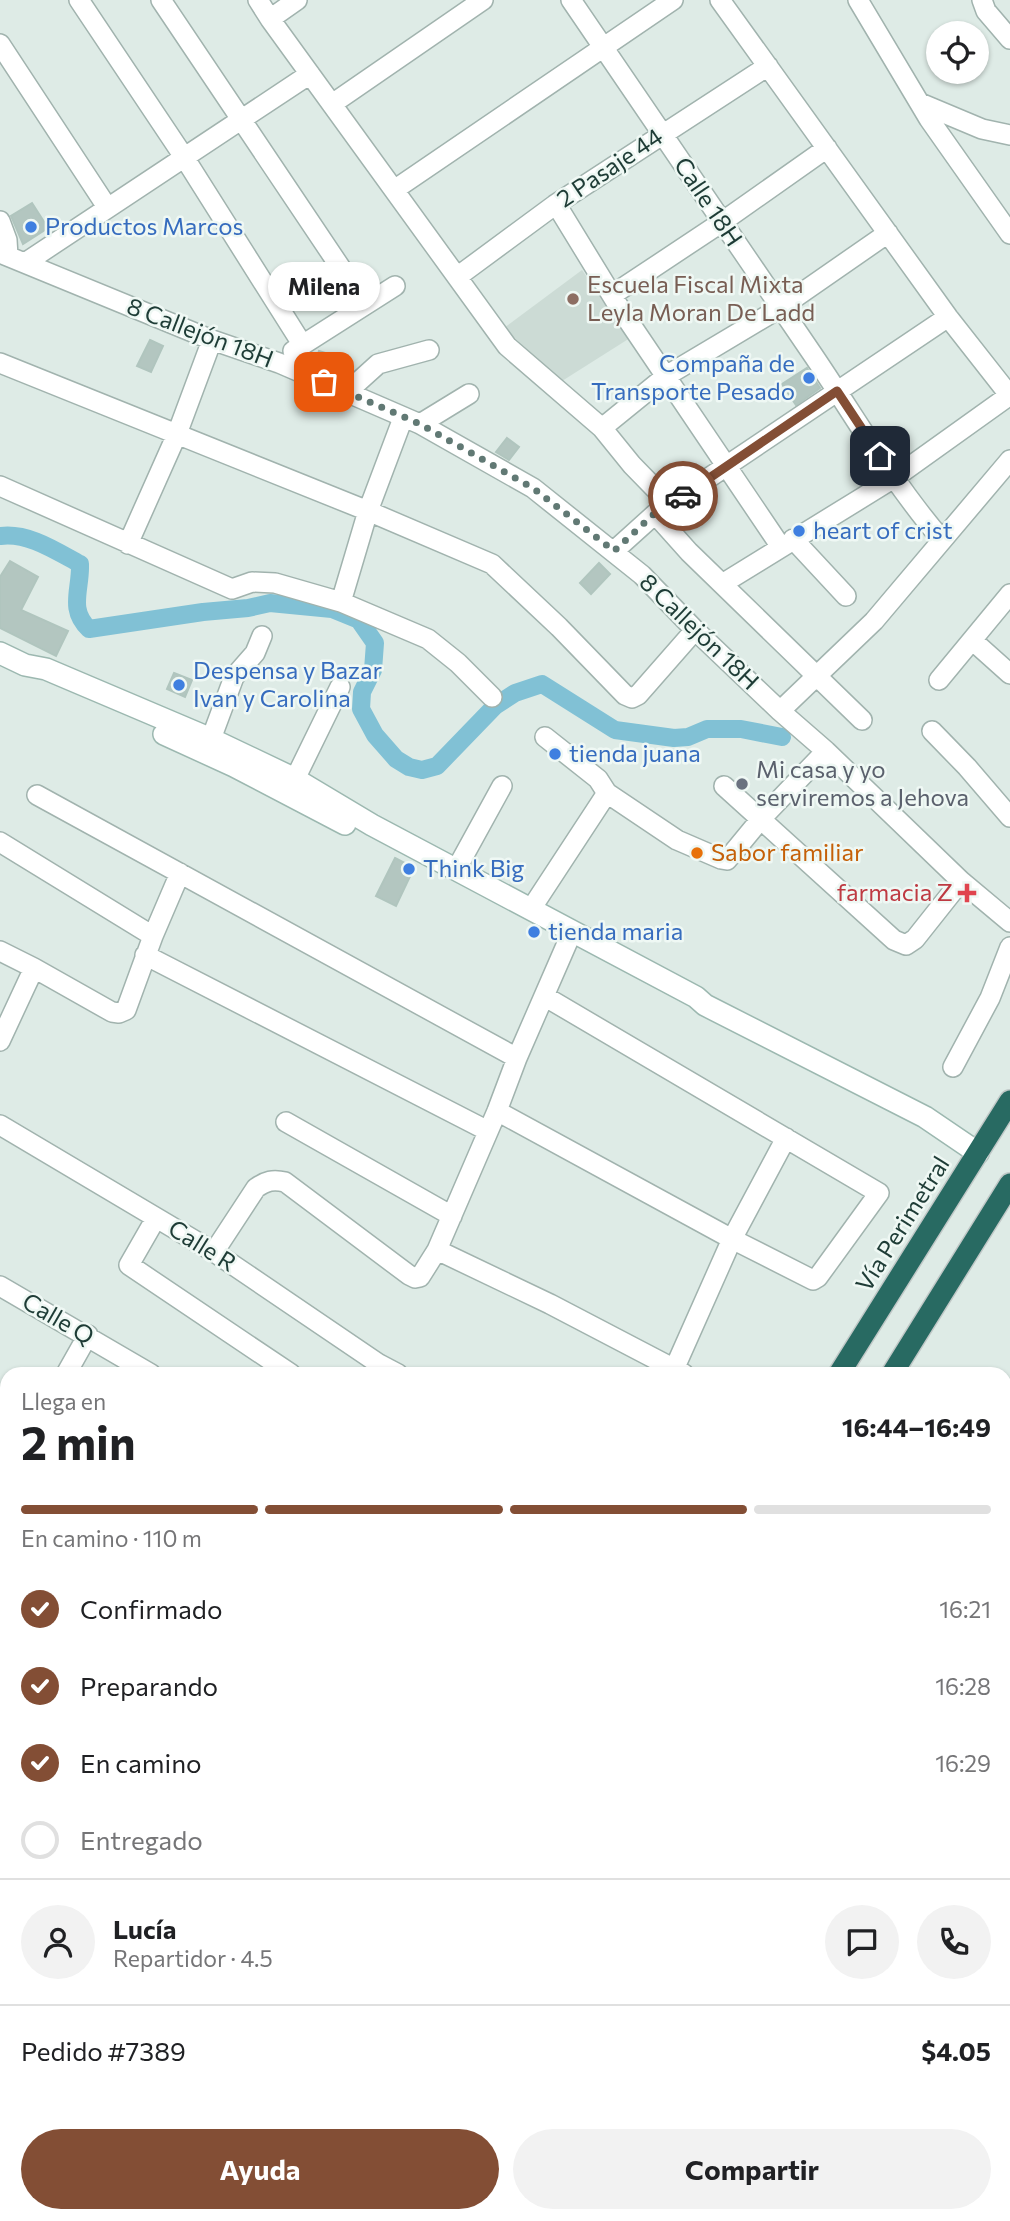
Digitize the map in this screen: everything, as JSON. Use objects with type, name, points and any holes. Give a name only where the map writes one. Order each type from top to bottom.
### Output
[{"type":"highway","name":"Vía Perimetral","points":[[843,1367],[1010,1101]]},
{"type":"highway","points":[[896,1367],[1010,1184]]},
{"type":"street","points":[[79,0],[184,157],[302,344]]},
{"type":"street","points":[[160,0],[365,304]]},
{"type":"street","points":[[258,0],[507,346],[602,428],[722,584],[862,720]]},
{"type":"street","points":[[270,19],[297,0]]},
{"type":"street","points":[[332,104],[483,0]]},
{"type":"street","name":"Calle 18H","points":[[571,0],[914,508],[942,540]]},
{"type":"street","points":[[394,190],[673,0]]},
{"type":"street","points":[[720,0],[948,317],[1010,396],[894,478],[722,584]]},
{"type":"street","points":[[858,0],[920,103],[1004,210],[1010,234]]},
{"type":"street","points":[[982,0],[986,11],[1010,39]]},
{"type":"street","points":[[0,44],[107,207]]},
{"type":"street","name":"2 Pasaje 44","points":[[457,277],[556,204],[768,66]]},
{"type":"street","points":[[0,221],[11,257],[107,207],[310,75]]},
{"type":"street","points":[[920,103],[982,129],[1010,135]]},
{"type":"street","points":[[612,295],[827,148]]},
{"type":"street","points":[[556,204],[612,295],[727,466],[787,543],[846,596]]},
{"type":"street","points":[[602,428],[666,376],[780,308],[888,233]]},
{"type":"street","name":"8 Callejón 18H","points":[[11,257],[347,392],[412,421],[533,488],[642,575],[780,711],[826,751],[961,881],[1010,922]]},
{"type":"street","points":[[279,363],[302,344],[395,286]]},
{"type":"street","points":[[614,551],[662,509],[948,317]]},
{"type":"street","points":[[128,544],[177,434],[212,340]]},
{"type":"street","points":[[347,392],[378,364],[429,350]]},
{"type":"street","points":[[0,363],[368,511],[492,564],[559,627],[625,695],[632,698],[638,695],[695,630]]},
{"type":"street","points":[[341,602],[368,511],[412,421],[469,394]]},
{"type":"street","points":[[780,711],[874,621],[1010,460]]},
{"type":"street","points":[[0,486],[232,589],[252,582],[275,583],[341,602],[428,639],[458,663],[492,697]]},
{"type":"street","points":[[939,680],[1010,594]]},
{"type":"street","points":[[211,739],[234,677],[254,653],[262,636]]},
{"type":"street","points":[[972,640],[1010,674]]},
{"type":"street","points":[[0,653],[25,665],[44,680],[457,868],[696,997],[705,1005],[925,1117],[978,1153]]},
{"type":"street","points":[[25,665],[46,669],[211,739],[295,779],[369,830],[568,941],[690,1005],[705,1005]]},
{"type":"street","points":[[295,779],[340,687]]},
{"type":"street","points":[[932,731],[1010,817]]},
{"type":"street","points":[[545,737],[598,779],[607,793],[677,840],[727,860],[760,820],[826,751]]},
{"type":"street","points":[[457,868],[502,786]]},
{"type":"street","points":[[724,786],[894,940],[906,945],[915,939],[961,881]]},
{"type":"street","points":[[531,909],[607,793]]},
{"type":"street","points":[[37,795],[517,1058]]},
{"type":"street","points":[[0,842],[153,936]]},
{"type":"street","points":[[0,951],[112,1013],[126,1010],[145,955],[180,873]]},
{"type":"street","points":[[214,1252],[256,1188],[275,1179],[285,1182],[409,1275],[420,1277],[437,1250],[452,1216],[568,941]]},
{"type":"street","points":[[953,1067],[990,998],[1010,947]]},
{"type":"street","points":[[145,955],[488,1131]]},
{"type":"street","points":[[0,1041],[34,968]]},
{"type":"street","points":[[497,1111],[813,1280],[818,1277],[879,1193],[544,996]]},
{"type":"street","points":[[286,1122],[452,1216]]},
{"type":"street","name":"Calle R","points":[[0,1125],[214,1252],[385,1367]]},
{"type":"street","points":[[680,1367],[732,1239],[786,1138]]},
{"type":"street","points":[[156,1218],[129,1265],[281,1367]]},
{"type":"street","points":[[437,1250],[550,1304],[669,1367]]},
{"type":"street","name":"Calle Q","points":[[0,1286],[140,1367]]},
{"type":"street","points":[[70,1367],[88,1335]]},
{"type":"shaded area","name":"Escuela Fiscal Mixta Leyla Moran De Ladd","points":[[582,270],[630,338],[562,381],[504,328]]},
{"type":"building","points":[[32,203],[48,228],[23,244],[11,216]]},
{"type":"building","points":[[150,340],[163,346],[151,372],[137,366]]},
{"type":"building","points":[[319,351],[341,358],[335,374],[314,365]]},
{"type":"building","points":[[807,368],[820,388],[796,405],[782,384]]},
{"type":"building","points":[[507,438],[519,447],[509,460],[496,452]]},
{"type":"building","points":[[10,561],[38,577],[21,610],[68,631],[56,656],[0,628],[0,577]]},
{"type":"building","points":[[599,563],[610,574],[591,594],[580,583]]},
{"type":"building","name":"Despensa y Bazar Ivan y Carolina","points":[[174,673],[192,680],[185,697],[167,689]]},
{"type":"building","points":[[395,858],[414,868],[396,906],[376,896]]},
{"type":"waterway","points":[[0,536],[31,540],[80,564],[77,606],[89,629],[270,603],[332,609],[359,620],[375,643],[373,670],[362,692],[361,709],[375,735],[396,759],[409,767],[422,770],[437,766],[495,706],[515,693],[542,684],[615,730],[674,738],[688,737],[707,729],[741,729],[782,737]]},
{"type":"way so far","points":[[324,382],[420,424],[533,488],[614,551],[654,514],[683,496]]},
{"type":"place","name":"Productos Marcos","points":[[31,227]]},
{"type":"place","name":"Escuela Fiscal Mixta Leyla Moran De Ladd","points":[[573,299]]},
{"type":"place","name":"Compaña de Transporte Pesado","points":[[809,378]]},
{"type":"place","name":"Milena","points":[[324,382]]},
{"type":"place","name":"heart of crist","points":[[799,531]]},
{"type":"place","name":"Despensa y Bazar Ivan y Carolina","points":[[179,685]]},
{"type":"place","name":"tienda juana","points":[[555,754]]},
{"type":"place","name":"Mi casa y yo serviremos a Jehova","points":[[742,784]]},
{"type":"place","name":"Sabor familiar","points":[[697,853]]},
{"type":"place","name":"Think Big","points":[[409,869]]},
{"type":"place","name":"farmacia Z","points":[[967,893]]},
{"type":"place","name":"tienda maria","points":[[534,932]]},
{"type":"route","points":[[683,496],[837,391],[880,456]]}]
